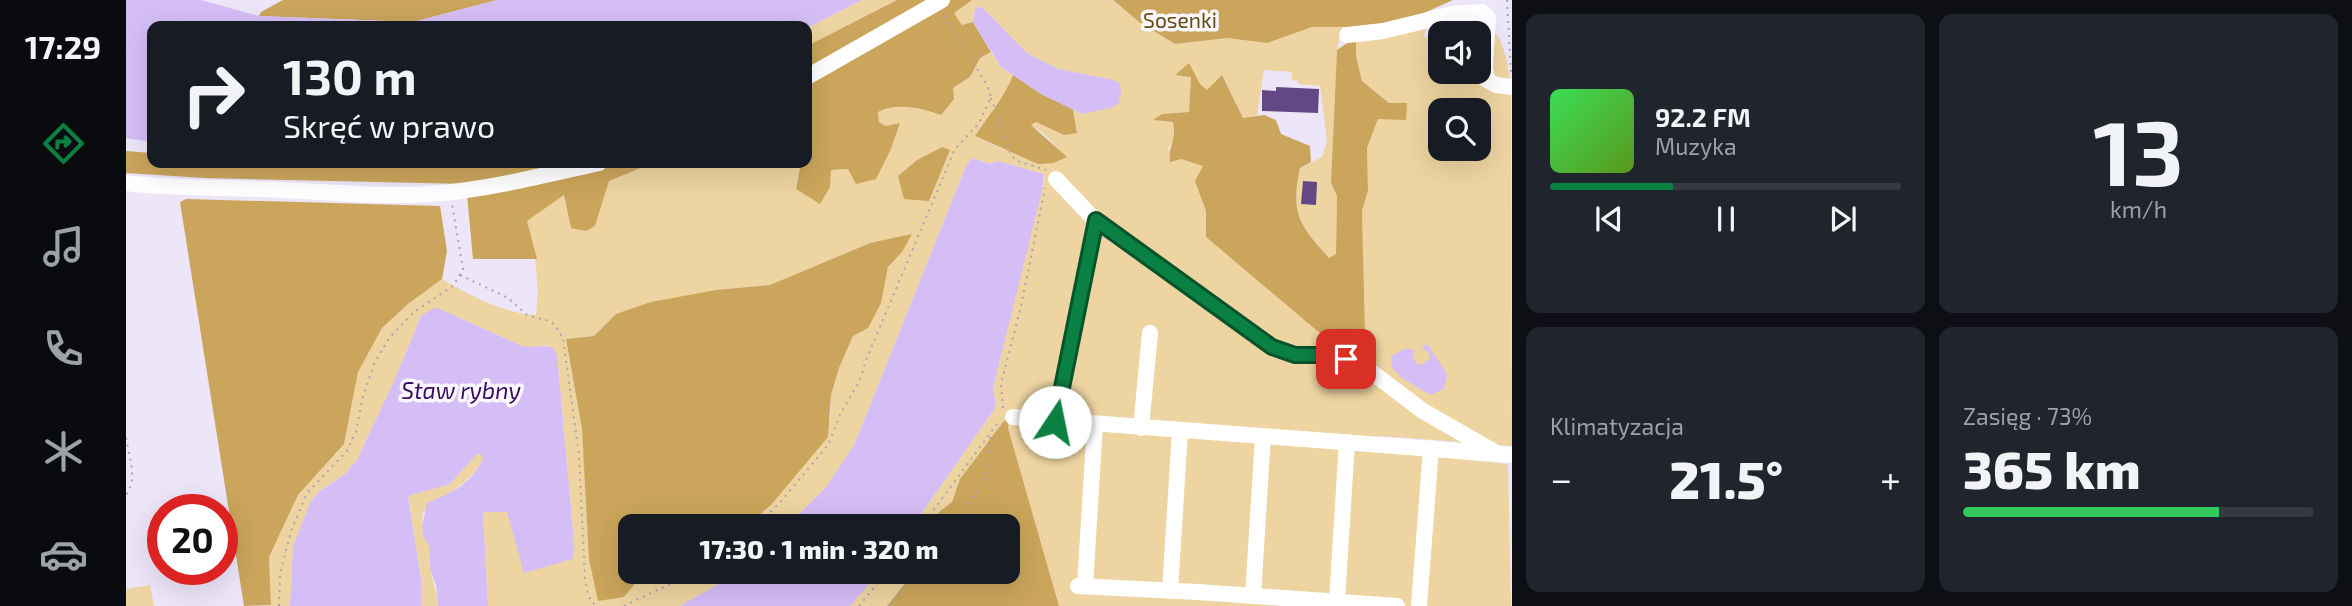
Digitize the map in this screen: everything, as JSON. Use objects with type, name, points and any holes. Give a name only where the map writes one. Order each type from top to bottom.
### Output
[{"type":"lane","points":[[812,74],[939,2]]},
{"type":"lane","points":[[1347,35],[1383,31],[1453,15],[1482,12],[1488,18],[1485,67],[1487,80],[1496,85],[1512,87]]},
{"type":"lane","points":[[126,183],[162,187],[398,194],[450,192],[538,178],[579,168]]},
{"type":"lane","points":[[1050,177],[1096,220],[1272,347],[1295,355],[1346,359],[1370,372],[1423,411],[1505,454]]},
{"type":"lane","points":[[1055,422],[1096,220]]},
{"type":"lane","points":[[1141,428],[1150,333]]},
{"type":"lane","points":[[1006,415],[1055,422],[1505,454]]},
{"type":"lane","points":[[1095,425],[1081,586],[1397,606]]},
{"type":"lane","points":[[1170,591],[1180,430]]},
{"type":"lane","points":[[1253,596],[1263,436]]},
{"type":"lane","points":[[1336,601],[1347,442]]},
{"type":"lane","points":[[1419,606],[1431,448]]},
{"type":"path","points":[[1507,0],[1512,80]]},
{"type":"path","points":[[930,514],[1006,415],[1000,384],[1050,177],[1042,167],[1017,161],[1011,155],[987,85],[939,2]]},
{"type":"path","points":[[769,514],[828,445],[841,413],[860,380],[955,149],[979,123],[991,97]]},
{"type":"path","points":[[279,606],[280,574],[291,531],[307,493],[347,451],[356,431],[363,396],[375,362],[389,338],[415,312],[453,286],[463,269],[450,192]]},
{"type":"path","points":[[460,275],[508,298],[527,314],[550,321],[563,338],[579,455],[587,587],[592,603],[597,606]]},
{"type":"path","points":[[962,514],[986,478],[991,432]]},
{"type":"path","points":[[126,438],[133,477],[126,495]]},
{"type":"path","points":[[624,606],[670,584]]},
{"type":"path","points":[[859,606],[877,584]]},
{"type":"path","points":[[889,606],[908,584]]},
{"type":"shaded area","points":[[862,0],[897,0],[812,43],[812,25]]},
{"type":"shaded area","points":[[972,0],[1112,0],[1139,22],[1175,44],[1227,38],[1267,43],[1312,27],[1342,27],[1337,50],[1331,183],[1337,196],[1336,254],[1329,258],[1304,227],[1296,197],[1300,168],[1322,157],[1327,141],[1320,86],[1298,84],[1298,81],[1292,80],[1292,72],[1264,70],[1257,116],[1243,118],[1223,76],[1207,91],[1189,64],[1176,74],[1191,77],[1189,112],[1162,114],[1154,120],[1173,122],[1176,136],[1168,149],[1181,159],[1204,166],[1196,181],[1206,211],[1206,237],[1366,371],[1362,211],[1368,191],[1367,148],[1378,119],[1407,104],[1389,103],[1362,81],[1356,56],[1356,42],[1426,28],[1424,37],[1428,38],[1428,84],[1491,84],[1491,28],[1504,51],[1511,85],[1512,446],[1381,436],[1379,451],[1508,464],[1511,606],[1059,606],[1008,428],[1008,419],[960,479],[952,502],[938,514],[921,514],[996,407],[993,388],[1044,180],[1044,174],[998,161],[990,164],[972,158],[966,166],[854,445],[826,487],[799,514],[760,514],[771,505],[830,422],[831,395],[839,368],[853,336],[881,303],[888,267],[902,252],[870,243],[770,285],[716,290],[616,314],[594,336],[566,339],[582,429],[588,501],[587,531],[624,597],[635,584],[718,584],[680,606],[488,606],[483,511],[507,512],[573,559],[574,542],[557,354],[545,345],[536,349],[522,346],[440,309],[421,316],[357,460],[345,474],[320,491],[311,501],[293,546],[290,606],[265,606],[271,605],[269,557],[298,495],[344,444],[358,372],[382,328],[408,304],[442,279],[500,307],[536,315],[536,268],[527,221],[564,195],[571,228],[595,226],[609,181],[641,168],[800,168],[796,189],[830,187],[831,170],[848,169],[900,123],[886,126],[879,122],[878,112],[901,107],[918,108],[942,115],[953,88],[970,77],[980,58],[991,52],[1001,67],[1013,75],[975,136],[1003,149],[1066,157],[1044,134],[1031,125],[1036,122],[1064,135],[1077,132],[1073,109],[1082,114],[1119,84],[1113,80],[1058,69],[1027,53],[981,6],[975,9],[973,22],[962,25],[954,13]],"holes":[[[942,147],[949,151],[929,200],[898,176],[917,160]]]},
{"type":"shaded area","points":[[482,454],[483,459],[463,484],[423,512],[422,525],[430,547],[429,564],[438,606],[421,606],[421,579],[408,495],[450,484],[476,455]]},
{"type":"shaded area","points":[[869,584],[904,584],[887,606],[850,606]]},
{"type":"shaded area","points":[[150,585],[154,606],[126,606],[126,589]]},
{"type":"green space","points":[[283,0],[497,0],[417,21],[259,16],[261,12]]},
{"type":"green space","points":[[897,0],[972,0],[954,13],[962,25],[973,22],[991,52],[980,58],[970,77],[953,88],[954,99],[941,115],[918,108],[901,107],[878,112],[879,122],[886,126],[900,123],[876,179],[856,184],[848,169],[831,170],[830,187],[820,204],[796,189],[800,168],[812,168],[812,43]]},
{"type":"green space","name":"Sosenki","points":[[1113,0],[1453,0],[1408,20],[1373,27],[1312,27],[1267,43],[1227,38],[1175,44],[1139,22]]},
{"type":"green space","points":[[1349,42],[1356,42],[1356,56],[1362,81],[1389,103],[1407,103],[1406,120],[1378,119],[1367,148],[1368,191],[1362,211],[1366,372],[1206,237],[1206,211],[1195,181],[1203,166],[1181,159],[1170,162],[1173,122],[1153,120],[1162,114],[1189,112],[1191,77],[1175,75],[1189,63],[1200,84],[1207,90],[1222,75],[1243,118],[1264,115],[1276,120],[1281,134],[1310,146],[1311,162],[1300,168],[1297,208],[1304,227],[1329,258],[1336,254],[1337,196],[1331,183],[1337,50]]},
{"type":"green space","points":[[1013,75],[1041,94],[1073,109],[1077,133],[1064,135],[1036,122],[1031,125],[1067,157],[1053,163],[1038,164],[975,136]]},
{"type":"green space","points":[[942,147],[950,150],[929,201],[904,199],[898,176],[917,160]]},
{"type":"green space","points":[[126,151],[147,153],[147,168],[641,168],[609,181],[595,226],[586,231],[571,228],[564,195],[527,221],[537,259],[473,259],[466,184],[205,178],[126,173]]},
{"type":"green space","points":[[186,199],[440,206],[447,251],[442,279],[408,304],[382,328],[358,372],[344,444],[298,495],[269,557],[271,605],[244,606],[238,568],[238,494],[226,494],[180,202]]},
{"type":"green space","points":[[912,234],[902,252],[888,267],[881,303],[868,328],[853,336],[839,368],[831,395],[828,437],[760,514],[618,514],[618,584],[635,584],[624,597],[598,601],[589,559],[582,429],[566,339],[594,336],[616,314],[651,302],[716,290],[770,285],[870,243]]},
{"type":"green space","points":[[1009,418],[1008,428],[1059,606],[887,606],[904,584],[1020,584],[1020,514],[938,514],[952,502],[960,479],[1003,422]]},
{"type":"water","points":[[126,0],[201,0],[259,16],[387,21],[147,21],[147,141],[126,138]]},
{"type":"water","points":[[497,0],[862,0],[812,25],[812,21],[417,21]]},
{"type":"water","points":[[981,6],[1027,53],[1058,69],[1114,80],[1120,84],[1119,103],[1111,108],[1082,114],[1041,94],[1001,67],[973,22],[975,9]]},
{"type":"water","points":[[972,158],[990,164],[998,161],[1044,174],[993,388],[996,407],[921,514],[799,514],[826,487],[854,445],[966,166]]},
{"type":"water","name":"Staw rybny","points":[[434,308],[522,346],[552,347],[557,354],[574,542],[573,559],[524,573],[507,512],[483,512],[488,606],[438,606],[436,585],[430,569],[429,545],[424,538],[422,527],[427,503],[466,482],[483,459],[481,454],[476,455],[450,484],[408,496],[421,579],[421,606],[290,606],[293,546],[311,501],[320,491],[345,474],[357,460],[421,316]]},
{"type":"water","points":[[1428,345],[1447,374],[1444,389],[1430,395],[1402,378],[1391,367],[1392,356],[1408,349],[1414,350],[1413,358],[1417,364],[1422,365],[1429,359],[1429,354],[1422,347]]},
{"type":"water","points":[[718,584],[869,584],[850,606],[680,606]]},
{"type":"building","points":[[1276,87],[1319,89],[1318,113],[1262,111],[1262,90],[1276,91]]},
{"type":"building","points":[[1303,181],[1317,182],[1316,205],[1301,204]]},
{"type":"route","points":[[1055,422],[1096,220],[1272,347],[1295,355],[1346,359]]}]
